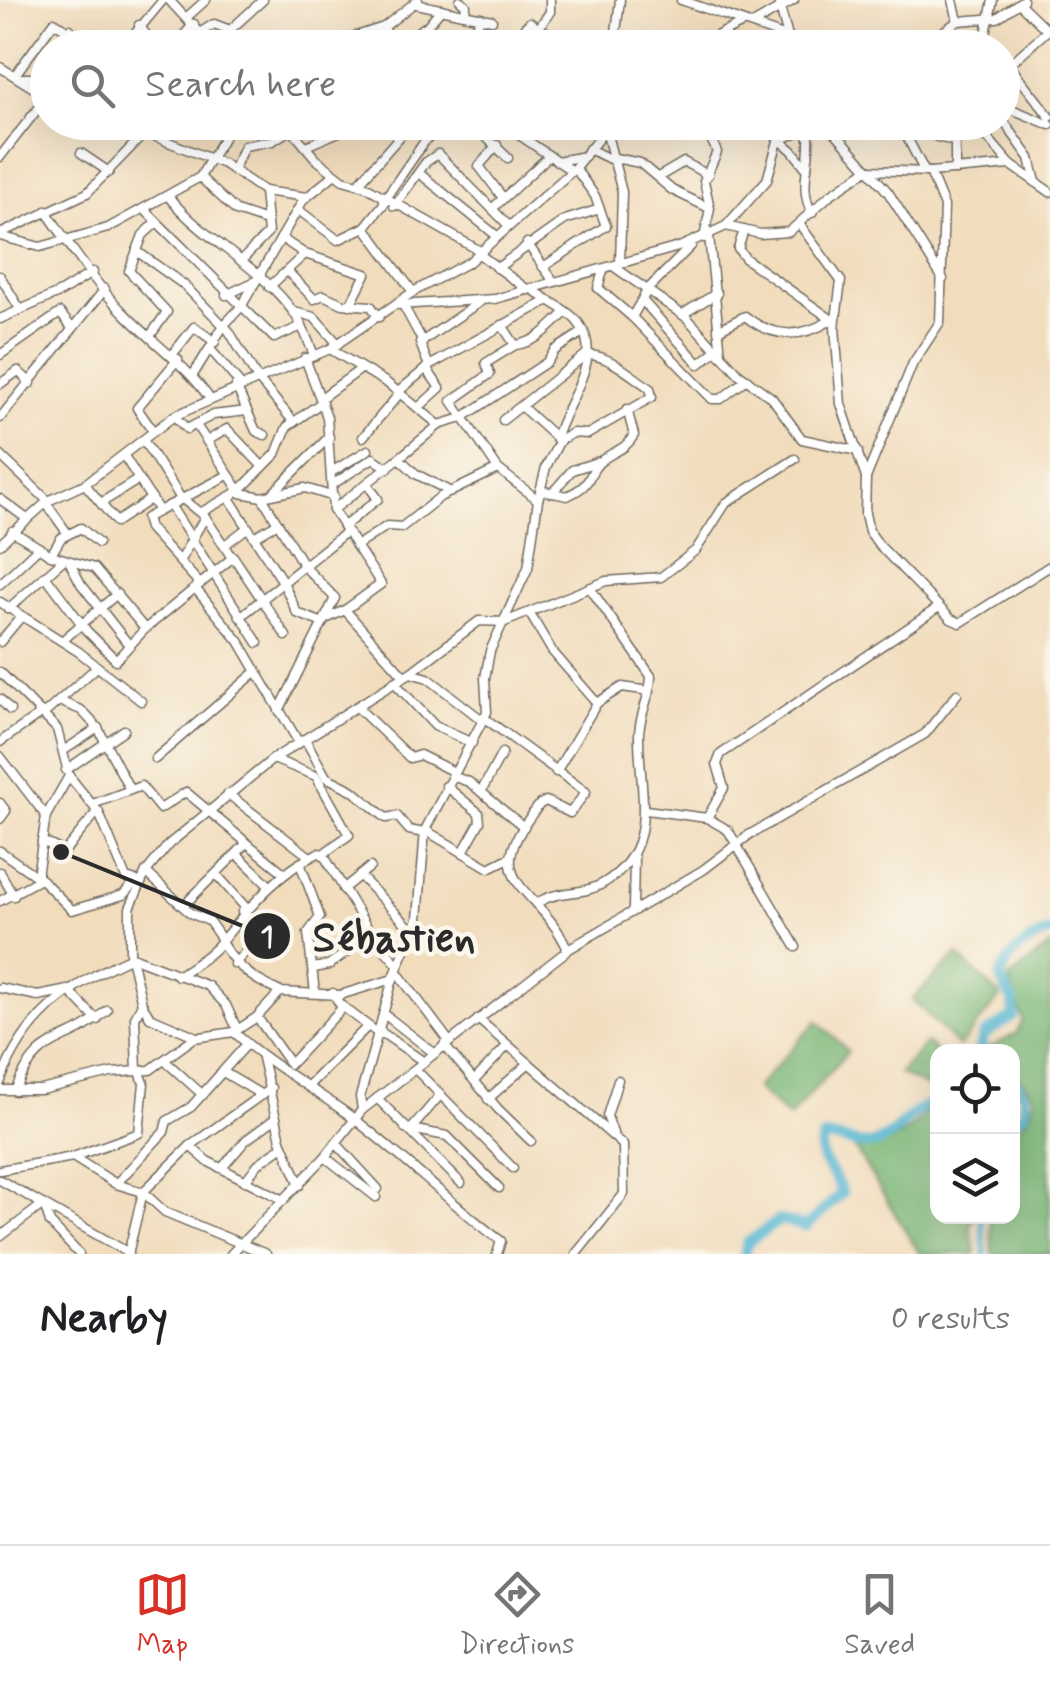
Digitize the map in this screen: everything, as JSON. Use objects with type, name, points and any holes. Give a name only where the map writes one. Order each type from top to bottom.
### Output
[{"type":"street","points":[[136,30],[166,0],[199,30]]},
{"type":"street","points":[[184,30],[206,0]]},
{"type":"street","points":[[204,30],[214,24],[230,30],[263,0]]},
{"type":"street","points":[[460,0],[466,4],[465,13]]},
{"type":"street","points":[[521,30],[529,22],[544,29],[550,0]]},
{"type":"street","points":[[616,30],[620,0]]},
{"type":"street","points":[[681,0],[767,30]]},
{"type":"street","points":[[730,30],[794,0]]},
{"type":"street","points":[[953,0],[958,21]]},
{"type":"street","points":[[987,30],[993,0]]},
{"type":"street","points":[[375,30],[417,2],[492,20]]},
{"type":"street","points":[[945,30],[958,21],[989,18],[1021,2],[1049,29],[1020,54]]},
{"type":"street","points":[[779,4],[785,30]]},
{"type":"street","points":[[419,30],[440,9]]},
{"type":"street","points":[[474,30],[480,17]]},
{"type":"street","points":[[49,30],[54,22],[70,30]]},
{"type":"street","points":[[139,25],[143,30]]},
{"type":"street","points":[[18,77],[30,59]]},
{"type":"street","points":[[0,68],[30,85]]},
{"type":"street","points":[[18,77],[30,77]]},
{"type":"street","points":[[1020,78],[1050,117]]},
{"type":"street","points":[[1020,112],[1050,125]]},
{"type":"street","points":[[0,157],[30,119]]},
{"type":"street","points":[[0,235],[87,193],[138,140]]},
{"type":"street","points":[[159,140],[211,160],[264,191],[305,197]]},
{"type":"street","points":[[0,235],[31,247],[108,228],[200,177],[222,140]]},
{"type":"street","points":[[233,171],[243,147],[274,140]]},
{"type":"street","points":[[301,140],[335,174],[480,253],[566,312],[583,332],[589,354],[546,467],[528,568],[490,651],[482,719],[424,832],[423,893],[360,1096],[362,1110]]},
{"type":"street","points":[[306,146],[320,140]]},
{"type":"street","points":[[358,184],[397,140]]},
{"type":"street","points":[[388,202],[427,140]]},
{"type":"street","points":[[492,140],[508,158]]},
{"type":"street","points":[[526,140],[573,170],[600,209],[605,228],[543,267]]},
{"type":"street","points":[[0,544],[47,502],[85,484],[174,416],[334,346],[400,305],[413,292],[480,253],[573,170],[596,140]]},
{"type":"street","points":[[611,140],[623,206],[616,265]]},
{"type":"street","points":[[711,140],[717,152],[704,190],[710,208],[704,238],[716,293],[719,353]]},
{"type":"street","points":[[803,140],[807,170],[803,193],[812,213]]},
{"type":"street","points":[[841,140],[893,199],[943,280]]},
{"type":"street","points":[[866,478],[913,364],[936,333],[943,280],[944,206],[910,140]]},
{"type":"street","points":[[950,140],[954,141],[955,170]]},
{"type":"street","points":[[989,140],[1011,165],[1050,192]]},
{"type":"street","points":[[1017,140],[1030,158],[1036,182]]},
{"type":"street","points":[[400,305],[483,299],[529,289],[552,279],[603,270],[704,238],[726,226],[767,180],[778,141],[807,170]]},
{"type":"street","points":[[497,144],[478,166],[503,198]]},
{"type":"street","points":[[81,153],[109,172]]},
{"type":"street","points":[[493,208],[553,158],[587,153],[634,160],[660,176],[668,188],[710,208]]},
{"type":"street","points":[[300,212],[338,240],[365,226],[438,154],[454,166],[442,190]]},
{"type":"street","points":[[660,176],[684,162],[708,175]]},
{"type":"street","points":[[726,226],[769,234],[800,225],[830,195],[867,170],[928,172],[1011,165]]},
{"type":"street","points":[[454,172],[508,225]]},
{"type":"street","points":[[419,173],[497,236]]},
{"type":"street","points":[[193,375],[241,307],[300,212],[305,197],[335,174]]},
{"type":"street","points":[[200,177],[236,211],[266,222]]},
{"type":"street","points":[[241,261],[268,234],[264,191]]},
{"type":"street","points":[[168,196],[212,242],[241,261],[294,312],[302,326],[329,436],[333,510],[381,584],[325,621],[300,617],[283,582],[229,498]]},
{"type":"street","points":[[144,208],[226,294],[276,339],[302,326]]},
{"type":"street","points":[[497,268],[527,243],[565,220],[600,209]]},
{"type":"street","points":[[46,211],[64,241],[122,312],[175,357],[210,399]]},
{"type":"street","points":[[150,336],[166,312],[129,272],[144,236],[156,223]]},
{"type":"street","points":[[800,225],[839,274],[842,301],[833,322],[841,408],[866,478],[869,531],[939,607],[960,623],[1050,566]]},
{"type":"street","points":[[365,226],[413,292]]},
{"type":"street","points":[[744,230],[738,251],[833,322]]},
{"type":"street","points":[[281,238],[305,254],[366,274],[350,305]]},
{"type":"street","points":[[632,318],[648,288],[704,238]]},
{"type":"street","points":[[527,243],[552,279]]},
{"type":"street","points":[[138,252],[184,285],[224,326],[257,378],[293,421]]},
{"type":"street","points":[[269,288],[305,254]]},
{"type":"street","points":[[616,265],[683,314],[719,353],[772,398],[802,439],[858,451]]},
{"type":"street","points":[[603,270],[599,289],[712,399],[721,399],[747,379]]},
{"type":"street","points":[[0,319],[61,292],[93,272]]},
{"type":"street","points":[[288,272],[314,299],[323,295],[350,305],[372,306],[379,316]]},
{"type":"street","points":[[0,276],[20,309]]},
{"type":"street","points":[[226,294],[257,280]]},
{"type":"street","points":[[0,418],[106,288]]},
{"type":"street","points":[[683,314],[716,293]]},
{"type":"street","points":[[418,408],[440,388],[419,347],[483,299]]},
{"type":"street","points":[[642,300],[699,364],[719,353]]},
{"type":"street","points":[[364,438],[399,393],[428,367],[546,301]]},
{"type":"street","points":[[400,305],[423,342]]},
{"type":"street","points":[[294,312],[314,317],[334,346],[439,426]]},
{"type":"street","points":[[510,386],[490,374],[486,363],[515,345],[541,336],[566,312]]},
{"type":"street","points":[[0,355],[60,313],[72,328]]},
{"type":"street","points":[[718,330],[745,316],[767,330],[797,335],[833,322]]},
{"type":"street","points":[[693,324],[718,318]]},
{"type":"street","points":[[502,324],[515,345]]},
{"type":"street","points":[[153,431],[137,408],[194,327],[213,346],[238,386],[256,431],[265,436]]},
{"type":"street","points":[[333,510],[439,426],[462,418],[540,367],[556,350],[583,332]]},
{"type":"street","points":[[685,347],[702,334]]},
{"type":"street","points":[[541,336],[556,350]]},
{"type":"street","points":[[504,420],[589,354]]},
{"type":"street","points":[[558,439],[574,433],[588,434],[627,409],[650,401],[650,388],[601,357],[589,354]]},
{"type":"street","points":[[540,367],[546,390]]},
{"type":"street","points":[[180,560],[204,515],[239,491],[263,467],[277,452],[284,430],[293,421],[360,368]]},
{"type":"street","points":[[0,384],[18,371],[31,383]]},
{"type":"street","points":[[490,374],[452,401],[498,469],[538,500]]},
{"type":"street","points":[[522,407],[558,439]]},
{"type":"street","points":[[552,493],[572,470],[602,461],[625,448],[634,435],[627,409]]},
{"type":"street","points":[[174,416],[184,428],[215,414],[247,411]]},
{"type":"street","points":[[196,425],[239,491],[262,497],[305,488],[334,497]]},
{"type":"street","points":[[206,441],[227,429],[263,467]]},
{"type":"street","points":[[273,493],[329,436]]},
{"type":"street","points":[[143,440],[182,498],[194,512],[204,515],[226,544],[286,636]]},
{"type":"street","points":[[333,471],[368,450]]},
{"type":"street","points":[[0,455],[47,502],[68,534]]},
{"type":"street","points":[[124,456],[159,511]]},
{"type":"street","points":[[334,482],[373,458],[388,468]]},
{"type":"street","points":[[399,458],[412,472],[451,492]]},
{"type":"street","points":[[14,896],[0,869],[4,854],[76,910],[124,895],[160,852],[272,759],[407,674],[480,621],[505,622],[622,578],[661,577],[696,550],[726,503],[795,459]]},
{"type":"street","points":[[540,490],[567,496],[589,484],[602,461]]},
{"type":"street","points":[[356,546],[387,526],[402,527],[451,492],[498,469]]},
{"type":"street","points":[[228,476],[146,518],[147,524],[180,560],[230,627],[278,711],[332,783],[352,790],[386,818],[397,816],[409,830],[424,832],[492,869],[508,858],[543,802],[570,813],[587,796],[428,678],[407,674],[345,610]]},
{"type":"street","points":[[100,503],[139,478]]},
{"type":"street","points":[[85,484],[116,522],[152,498]]},
{"type":"street","points":[[230,627],[378,499],[368,485]]},
{"type":"street","points":[[262,497],[304,566],[334,596],[278,711]]},
{"type":"street","points":[[0,499],[27,520]]},
{"type":"street","points":[[344,502],[356,518]]},
{"type":"street","points":[[170,505],[258,642]]},
{"type":"street","points":[[254,538],[278,523]]},
{"type":"street","points":[[0,528],[67,562],[94,568],[145,629]]},
{"type":"street","points":[[51,555],[68,534],[81,528],[98,543]]},
{"type":"street","points":[[226,544],[247,528]]},
{"type":"street","points":[[0,584],[38,548]]},
{"type":"street","points":[[45,576],[81,624],[116,660],[145,629],[233,556]]},
{"type":"street","points":[[8,609],[67,562]]},
{"type":"street","points":[[67,562],[130,645]]},
{"type":"street","points":[[590,588],[651,676],[638,736],[646,810],[634,857],[633,908]]},
{"type":"street","points":[[64,640],[117,594]]},
{"type":"street","points":[[0,602],[20,618],[64,640],[141,701]]},
{"type":"street","points":[[707,818],[724,788],[716,764],[721,754],[939,607]]},
{"type":"street","points":[[530,614],[552,651],[597,704]]},
{"type":"street","points":[[0,642],[20,618]]},
{"type":"street","points":[[0,742],[59,701],[97,667]]},
{"type":"street","points":[[155,759],[257,671]]},
{"type":"street","points":[[0,672],[61,736],[68,773],[96,807],[124,874],[138,882]]},
{"type":"street","points":[[394,682],[436,726],[472,743]]},
{"type":"street","points":[[556,772],[597,704],[622,687],[650,691]]},
{"type":"street","points":[[231,1254],[325,1158],[362,1110],[569,948],[925,734],[958,694]]},
{"type":"street","points":[[0,698],[10,710]]},
{"type":"street","points":[[59,701],[81,710],[98,728],[130,788]]},
{"type":"street","points":[[357,707],[410,758],[419,755],[453,774],[524,827]]},
{"type":"street","points":[[63,751],[98,728]]},
{"type":"street","points":[[0,900],[14,896],[38,878],[46,816],[68,773],[124,730]]},
{"type":"street","points":[[481,792],[502,753]]},
{"type":"street","points":[[0,756],[46,816]]},
{"type":"street","points":[[178,976],[222,941],[244,910],[284,874],[310,857],[324,854],[349,835],[316,776],[272,759]]},
{"type":"street","points":[[42,841],[64,852],[96,807],[130,788],[142,786],[159,809],[186,792],[284,874]]},
{"type":"street","points":[[446,786],[479,814],[480,822],[464,852]]},
{"type":"street","points":[[228,794],[310,857]]},
{"type":"street","points":[[0,802],[6,810],[0,819]]},
{"type":"street","points":[[646,810],[707,818],[728,830],[796,947]]},
{"type":"street","points":[[182,906],[248,842]]},
{"type":"street","points":[[237,854],[270,886]]},
{"type":"street","points":[[324,854],[371,934],[447,1043],[488,1099],[532,1141]]},
{"type":"street","points":[[536,904],[556,894],[601,886],[634,857]]},
{"type":"street","points":[[508,858],[511,874],[569,948]]},
{"type":"street","points":[[300,863],[320,917],[308,933],[315,993]]},
{"type":"street","points":[[344,888],[370,867]]},
{"type":"street","points":[[146,872],[182,906],[209,921],[234,964],[250,978],[280,992],[358,992],[396,972]]},
{"type":"street","points":[[216,874],[244,910],[268,927],[234,964]]},
{"type":"street","points":[[360,877],[413,932]]},
{"type":"street","points":[[138,882],[130,908],[132,957],[142,1004],[150,1017],[197,1037],[220,1038],[257,1017],[280,992]]},
{"type":"street","points":[[314,968],[330,964],[371,934]]},
{"type":"street","points":[[132,957],[208,986],[220,995],[235,1031],[247,1044],[262,1058],[290,1065]]},
{"type":"street","points":[[132,957],[73,990],[26,1028],[0,1087],[16,1091],[139,1072],[197,1037]]},
{"type":"street","points":[[0,988],[38,996],[73,990]]},
{"type":"street","points":[[73,990],[97,1020]]},
{"type":"street","points":[[333,994],[368,1026],[424,1062]]},
{"type":"street","points":[[0,1170],[73,1156],[100,1145],[128,1140],[138,1133],[144,1083],[139,1072],[136,1017],[142,1004]]},
{"type":"street","points":[[290,1065],[342,1006]]},
{"type":"street","points":[[16,1091],[34,1053],[97,1020],[107,1010]]},
{"type":"street","points":[[384,1014],[434,1054]]},
{"type":"street","points":[[257,1017],[308,1085],[354,1119],[440,1196],[501,1241],[497,1254]]},
{"type":"street","points":[[478,1020],[614,1135],[624,1150],[624,1194],[576,1254]]},
{"type":"street","points":[[308,1085],[368,1026]]},
{"type":"street","points":[[116,1184],[164,1132],[167,1121],[204,1096],[247,1044]]},
{"type":"street","points":[[475,1080],[508,1045]]},
{"type":"street","points":[[262,1058],[284,1146],[300,1185]]},
{"type":"street","points":[[164,1060],[204,1096]]},
{"type":"street","points":[[488,1099],[530,1063]]},
{"type":"street","points":[[415,1068],[513,1168]]},
{"type":"street","points":[[223,1072],[262,1095]]},
{"type":"street","points":[[614,1135],[608,1116],[618,1080]]},
{"type":"street","points":[[0,1180],[43,1206],[82,1222],[128,1254],[143,1192],[190,1146],[271,1088]]},
{"type":"street","points":[[409,1127],[441,1094]]},
{"type":"street","points":[[377,1098],[461,1183]]},
{"type":"street","points":[[222,1168],[246,1140],[276,1118]]},
{"type":"street","points":[[409,1127],[447,1136],[499,1188]]},
{"type":"street","points":[[325,1158],[377,1193],[336,1144]]},
{"type":"street","points":[[190,1146],[222,1168],[284,1200]]},
{"type":"street","points":[[246,1180],[258,1164],[284,1146]]},
{"type":"street","points":[[73,1156],[116,1184],[143,1192],[164,1212],[266,1254]]},
{"type":"street","points":[[0,1237],[43,1206]]},
{"type":"street","points":[[43,1206],[50,1222],[79,1254]]},
{"type":"green space","points":[[1050,945],[1050,1254],[992,1254],[990,1224],[1020,1224],[1020,1126],[1031,1113],[1033,1095],[1020,1078],[1020,1044],[997,1044],[1016,1034],[1023,1020],[1009,979]]},
{"type":"green space","points":[[957,955],[1001,996],[961,1044],[956,1044],[912,999]]},
{"type":"green space","points":[[817,1021],[848,1051],[789,1118],[756,1088]]},
{"type":"green space","points":[[926,1043],[930,1047],[930,1088],[899,1073]]},
{"type":"green space","points":[[930,1112],[930,1224],[971,1224],[976,1254],[920,1254],[855,1149],[886,1143]]},
{"type":"waterway","points":[[981,1044],[984,1035],[1014,1016],[1013,1002],[1000,978],[1008,962],[1026,944],[1050,932]]},
{"type":"waterway","points":[[1020,1090],[1025,1103],[1020,1115]]},
{"type":"waterway","points":[[745,1254],[747,1243],[780,1220],[806,1227],[842,1193],[823,1160],[823,1138],[864,1144],[880,1141],[930,1105]]},
{"type":"waterway","points":[[982,1224],[985,1254]]},
{"type":"place","name":"Sébastien","points":[[61,852]]}]
